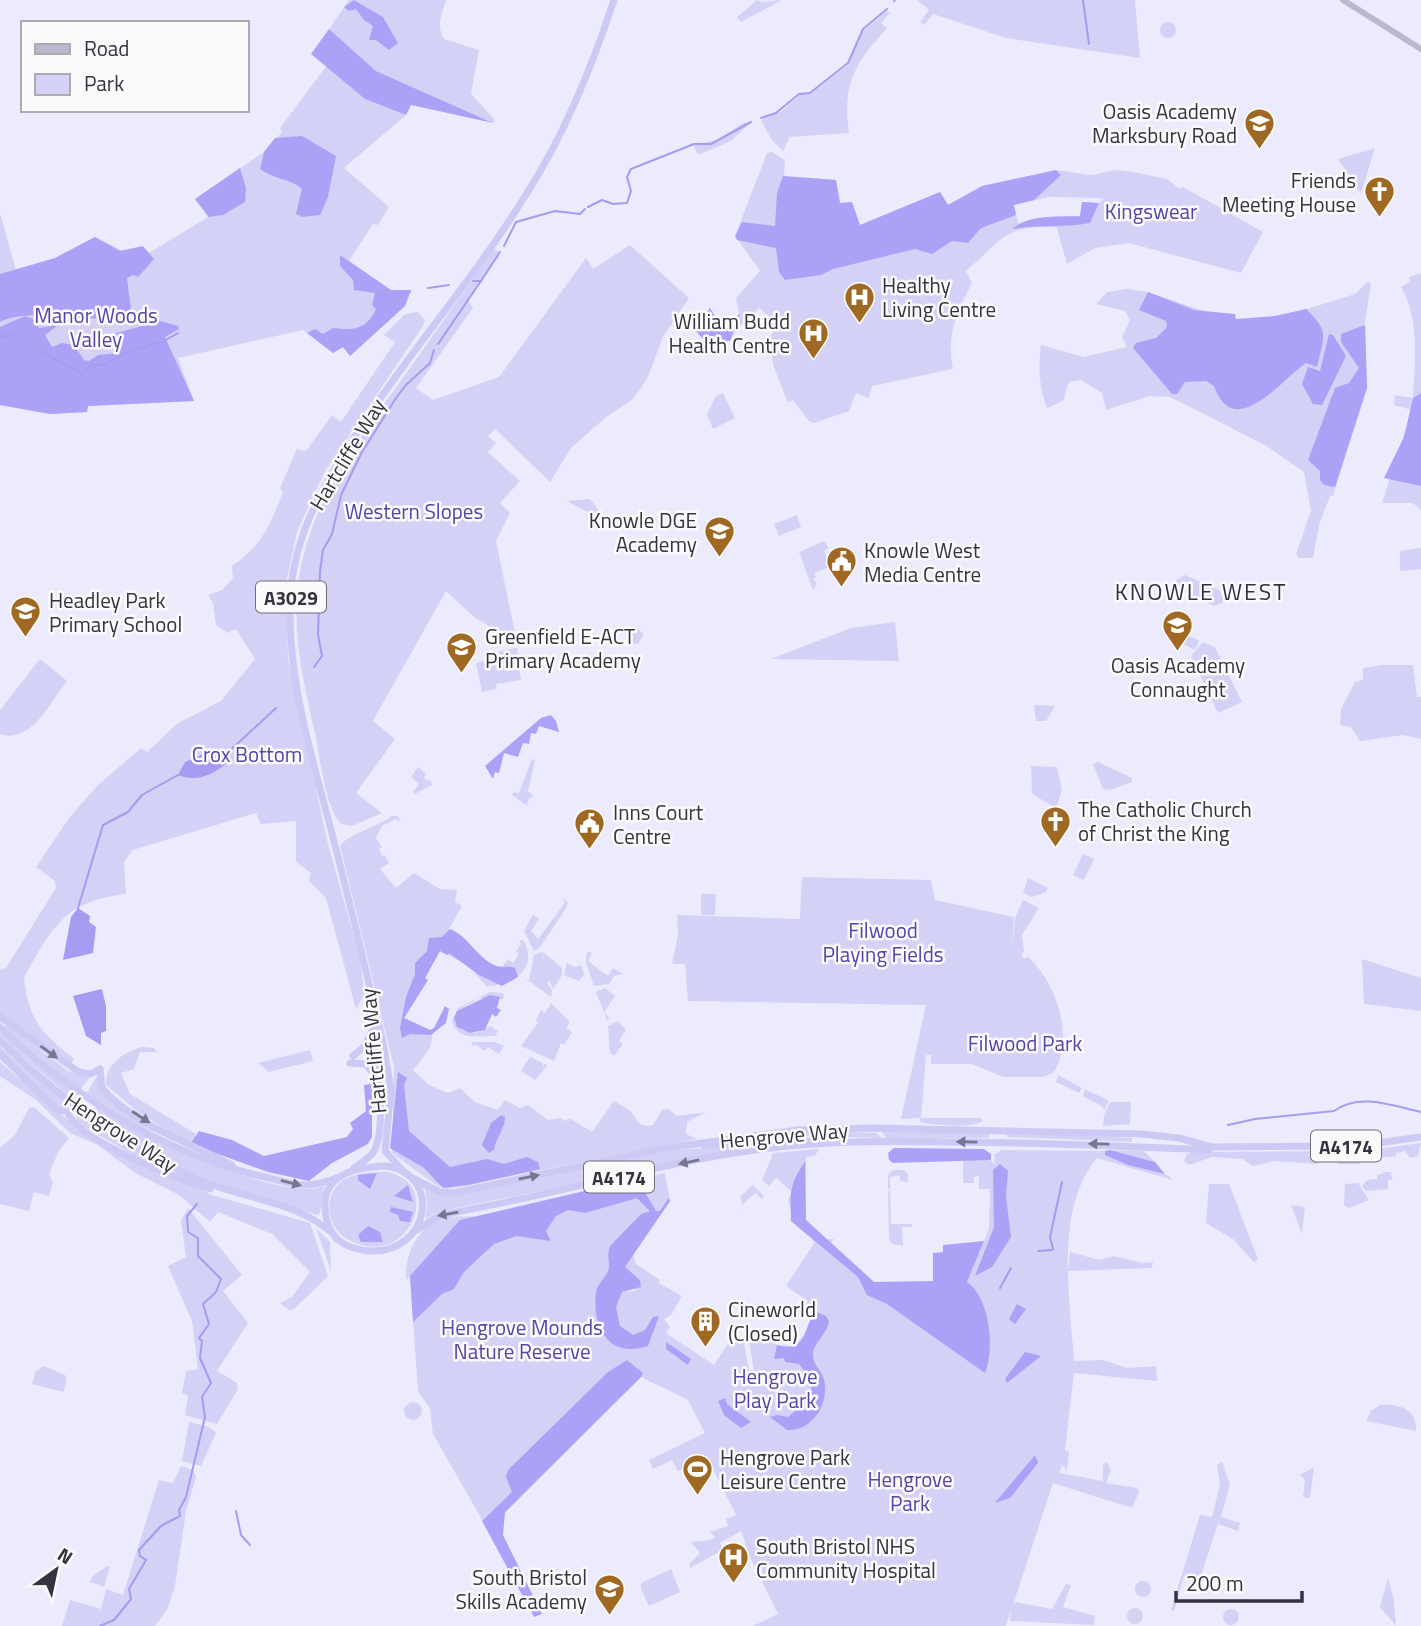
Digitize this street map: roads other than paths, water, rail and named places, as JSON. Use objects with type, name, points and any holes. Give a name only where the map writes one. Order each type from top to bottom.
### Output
[{"type":"highway","name":"Hartcliffe Way","points":[[404,1172],[385,1151],[391,1090],[383,1039],[308,738],[290,627],[291,588],[303,533],[320,494],[343,454],[528,192],[563,127],[614,0]]},
{"type":"highway","name":"Hartcliffe Way","points":[[351,1170],[372,1154],[376,1146],[380,1102],[364,963]]},
{"type":"highway","points":[[0,1017],[79,1072],[91,1074],[100,1069],[102,1088],[115,1100],[160,1129],[243,1171]]},
{"type":"highway","name":"Hengrove Way","points":[[0,1027],[92,1102],[156,1139],[194,1156],[308,1187],[339,1177]]},
{"type":"highway","points":[[372,1030],[364,1046],[351,1059],[369,1067],[378,1080]]},
{"type":"highway","name":"Hengrove Way","points":[[0,1041],[65,1096],[169,1166],[205,1182],[310,1215],[332,1233]]},
{"type":"highway","points":[[0,1054],[57,1110],[67,1111],[75,1124],[107,1144],[183,1180],[282,1207]]},
{"type":"highway","points":[[872,1128],[882,1135],[884,1141]]},
{"type":"highway","name":"Hengrove Way","points":[[412,1178],[440,1192],[453,1193],[696,1144],[799,1130],[872,1128],[1165,1136]]},
{"type":"highway","points":[[1135,1134],[1139,1139],[1153,1142],[1158,1147]]},
{"type":"highway","points":[[755,1135],[761,1140],[800,1139],[815,1143]]},
{"type":"highway","points":[[1165,1136],[1186,1146]]},
{"type":"highway","name":"A4174","points":[[1165,1136],[1212,1147],[1356,1146],[1421,1137]]},
{"type":"highway","points":[[993,1138],[1026,1139],[1035,1144]]},
{"type":"highway","name":"Hengrove Way","points":[[417,1230],[440,1215],[764,1149],[815,1143],[884,1141],[1158,1147]]},
{"type":"highway","points":[[696,1144],[712,1147],[756,1143],[764,1149]]},
{"type":"highway","name":"A4174","points":[[1158,1147],[1208,1150],[1212,1147]]},
{"type":"highway","name":"A4174","points":[[339,1177],[351,1170],[387,1166],[412,1178]]},
{"type":"highway","points":[[332,1233],[326,1217],[325,1198],[339,1177]]},
{"type":"highway","points":[[412,1178],[422,1204],[417,1230]]},
{"type":"highway","name":"A4174","points":[[332,1233],[353,1248],[378,1251],[400,1246],[417,1230]]},
{"type":"main road","points":[[1343,0],[1421,49]]},
{"type":"waterway","points":[[1083,0],[1089,44]]},
{"type":"waterway","points":[[761,118],[776,113],[799,94],[810,93],[848,63],[863,29],[887,9]]},
{"type":"waterway","points":[[588,207],[602,200],[613,204],[627,203],[631,191],[627,177],[631,169],[694,144],[711,144],[751,122]]},
{"type":"waterway","points":[[504,246],[516,222],[555,211],[580,214],[585,209]]},
{"type":"waterway","points":[[473,281],[481,281],[500,252]]},
{"type":"waterway","points":[[438,344],[481,281]]},
{"type":"waterway","points":[[428,288],[449,285]]},
{"type":"waterway","points":[[395,294],[410,292]]},
{"type":"waterway","points":[[378,296],[386,295]]},
{"type":"waterway","points":[[38,350],[83,374],[90,365],[105,365],[123,354],[164,341],[178,333]]},
{"type":"waterway","points":[[0,337],[13,334]]},
{"type":"waterway","points":[[314,667],[322,656],[318,635],[323,550],[332,534],[341,495],[362,452],[396,398],[430,363],[434,350]]},
{"type":"waterway","points":[[223,757],[276,708]]},
{"type":"waterway","points":[[78,908],[103,825],[128,812],[142,795],[178,775]]},
{"type":"waterway","points":[[1228,1125],[1255,1119],[1334,1111],[1344,1105],[1366,1101],[1421,1112]]},
{"type":"waterway","points":[[1053,1249],[1050,1237],[1062,1182]]},
{"type":"waterway","points":[[100,1626],[114,1620],[131,1599],[129,1589],[146,1560],[140,1556],[139,1550],[161,1526],[180,1516],[179,1510],[186,1497],[205,1417],[202,1397],[211,1383],[200,1358],[202,1341],[199,1338],[209,1324],[203,1304],[216,1292],[221,1279],[198,1256],[198,1238],[188,1232],[187,1216],[197,1204]]},
{"type":"waterway","points":[[1038,1251],[1052,1250]]},
{"type":"waterway","points":[[1000,1288],[1011,1268]]},
{"type":"waterway","points":[[236,1511],[241,1535],[250,1545]]},
{"type":"place","name":"Oasis Academy Marksbury Road","points":[[1260,150]]},
{"type":"place","name":"Friends Meeting House","points":[[1379,219]]},
{"type":"place","name":"Healthy Living Centre","points":[[859,324]]},
{"type":"place","name":"William Budd Health Centre","points":[[813,360]]},
{"type":"place","name":"Knowle DGE Academy","points":[[720,559]]},
{"type":"place","name":"Knowle West Media Centre","points":[[841,589]]},
{"type":"place","name":"Headley Park Primary School","points":[[26,639]]},
{"type":"place","name":"Oasis Academy Connaught","points":[[1178,652]]},
{"type":"place","name":"Greenfield E-ACT Primary Academy","points":[[462,675]]},
{"type":"place","name":"The Catholic Church of Christ the King","points":[[1055,848]]},
{"type":"place","name":"Inns Court Centre","points":[[590,851]]},
{"type":"place","name":"Cineworld (Closed)","points":[[705,1348]]},
{"type":"place","name":"Hengrove Park Leisure Centre","points":[[697,1496]]},
{"type":"place","name":"South Bristol NHS Community Hospital","points":[[733,1585]]},
{"type":"place","name":"South Bristol Skills Academy","points":[[610,1616]]},
{"type":"district","name":"KNOWLE WEST","points":[[1201,591]]},
{"type":"park label","name":"Kingswear","points":[[1151,211]]},
{"type":"park label","name":"Manor Woods Valley","points":[[96,327]]},
{"type":"park label","name":"Western Slopes","points":[[414,511]]},
{"type":"park label","name":"Crox Bottom","points":[[247,754]]},
{"type":"park label","name":"Filwood Playing Fields","points":[[883,942]]},
{"type":"park label","name":"Filwood Park","points":[[1025,1043]]},
{"type":"park label","name":"Hengrove Mounds Nature Reserve","points":[[522,1339]]},
{"type":"park label","name":"Hengrove Play Park","points":[[775,1388]]},
{"type":"park label","name":"Hengrove Park","points":[[910,1491]]}]
